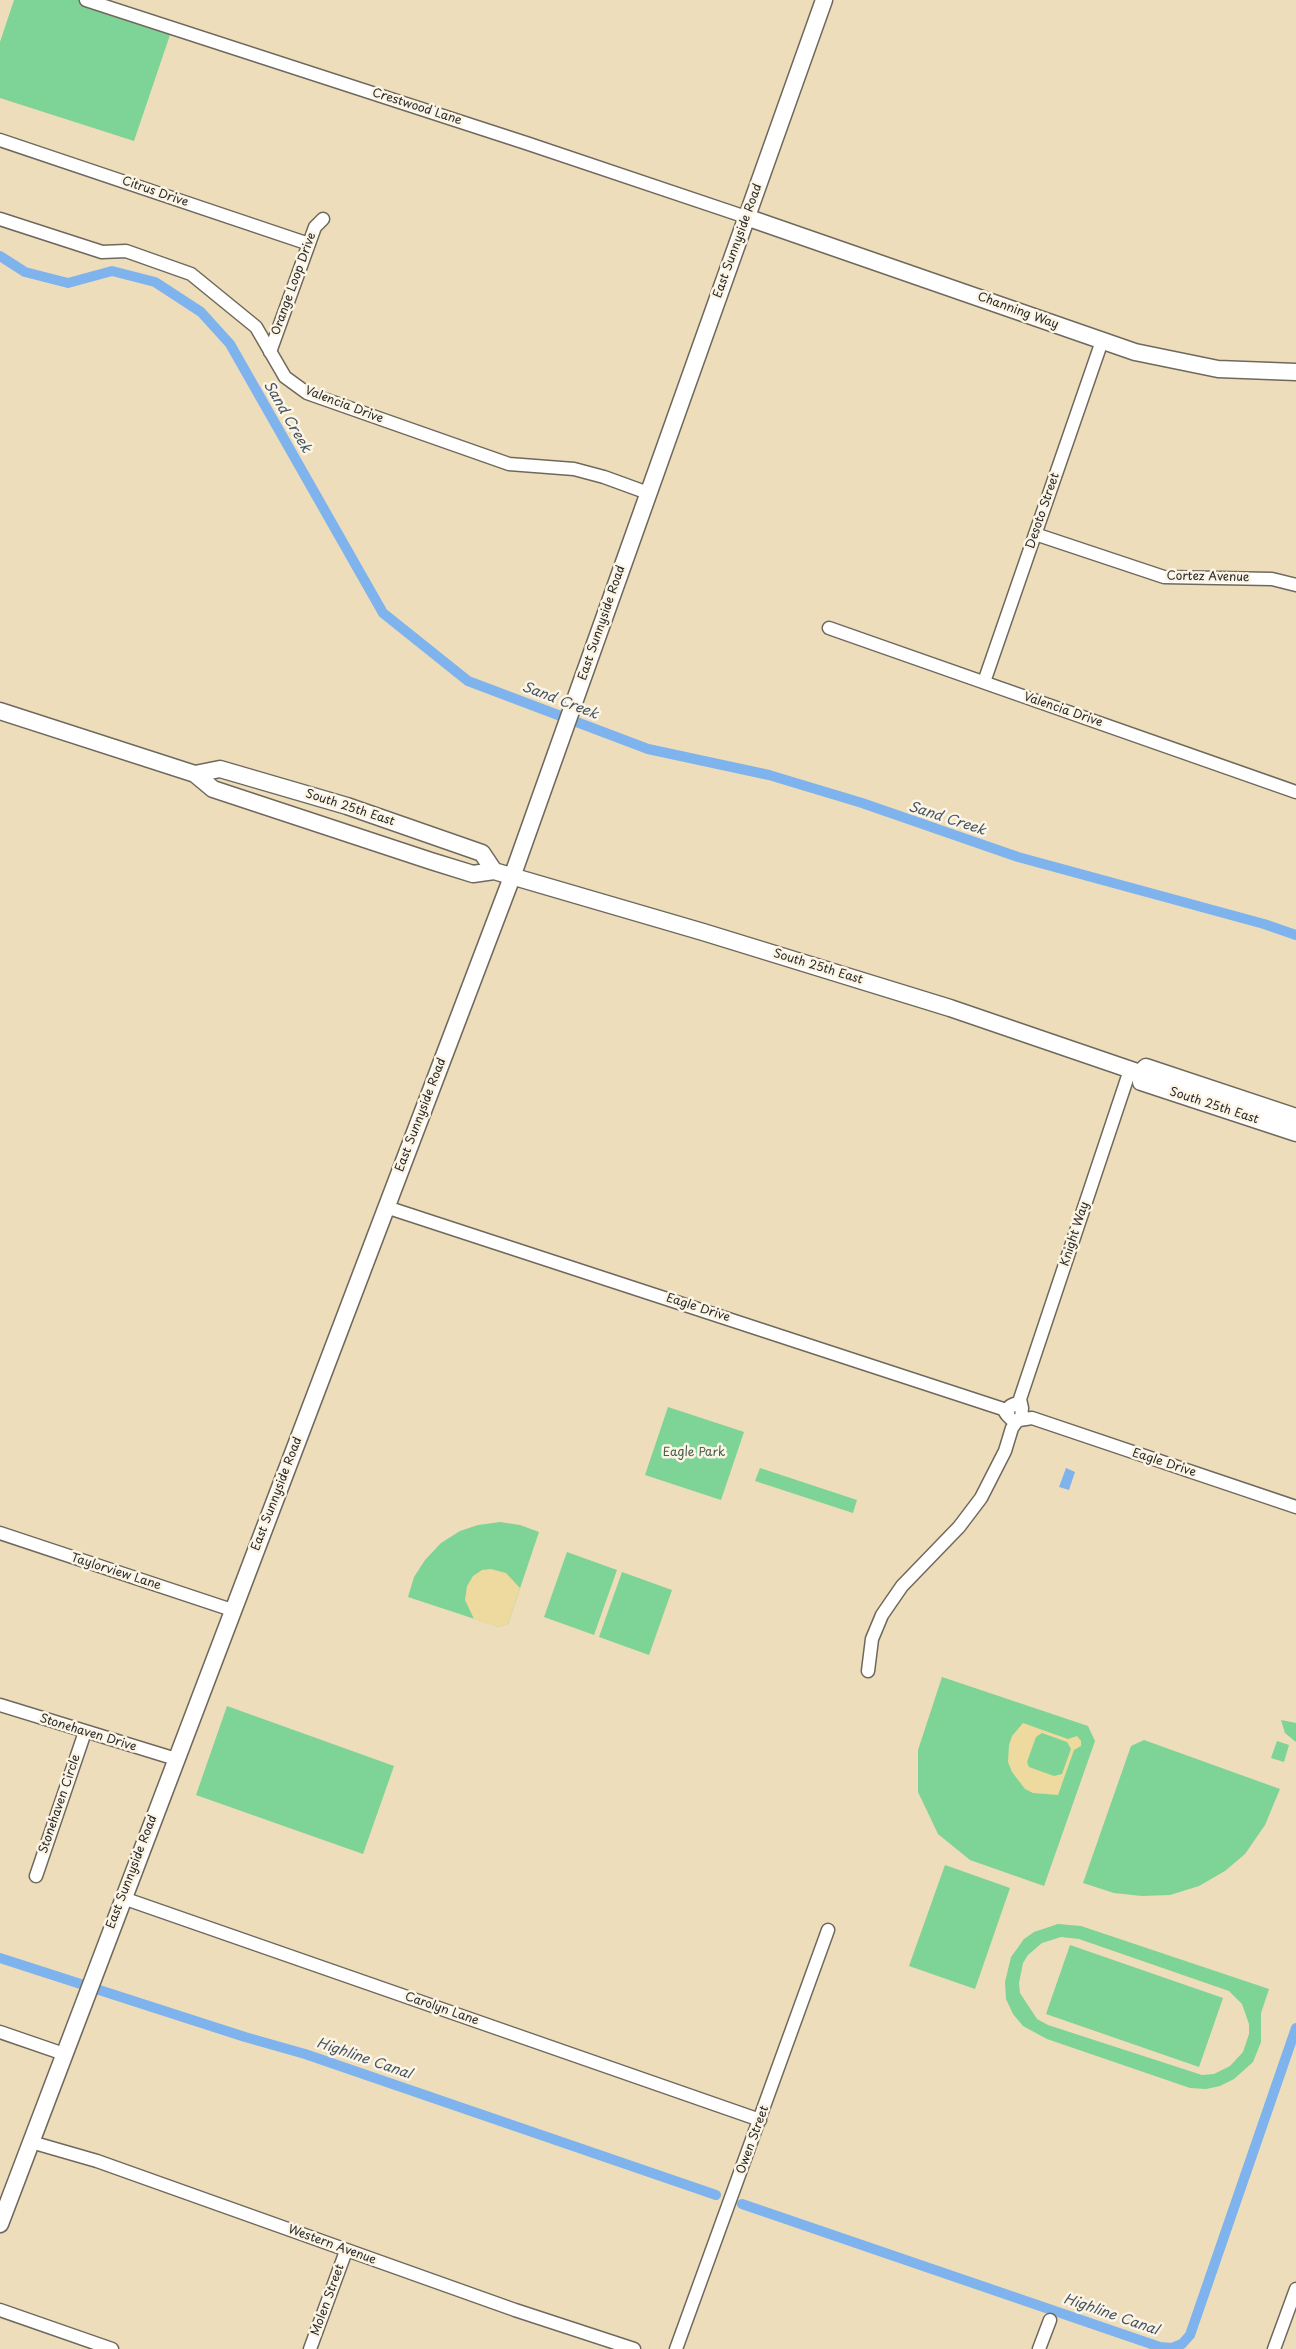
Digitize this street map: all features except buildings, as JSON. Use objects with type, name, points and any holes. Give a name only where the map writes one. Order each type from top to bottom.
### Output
[{"type":"main road","name":"East Sunnyside Road","points":[[0,2224],[512,877],[824,0]]},
{"type":"main road","name":"Channing Way","points":[[746,217],[1136,352],[1200,367],[1253,372],[1296,372]]},
{"type":"main road","name":"South 25th East","points":[[0,711],[195,774],[213,789],[270,809],[473,874],[494,871],[751,946],[950,1008],[1135,1071],[1146,1067],[1296,1117]]},
{"type":"main road","name":"South 25th East","points":[[195,774],[220,770],[347,806],[482,853],[494,871]]},
{"type":"main road","name":"South 25th East","points":[[1135,1071],[1141,1082],[1296,1133]]},
{"type":"street","name":"Crestwood Lane","points":[[86,0],[526,143],[746,217]]},
{"type":"street","name":"Citrus Drive","points":[[0,140],[309,244]]},
{"type":"street","name":"Valencia Drive","points":[[0,219],[102,252],[126,251],[191,274],[256,328],[264,338],[285,378],[307,392],[509,464],[574,470],[604,477],[648,493]]},
{"type":"street","name":"Orange Loop Drive","points":[[270,352],[309,244],[316,227],[323,219]]},
{"type":"street","name":"Desoto Street","points":[[984,682],[1102,340]]},
{"type":"street","name":"Cortez Avenue","points":[[1035,534],[1164,577],[1272,579],[1296,585]]},
{"type":"street","name":"Valencia Drive","points":[[830,628],[1296,792]]},
{"type":"street","name":"Knight Way","points":[[868,1671],[872,1639],[882,1614],[902,1586],[959,1528],[981,1498],[1005,1451],[1016,1413],[1135,1071]]},
{"type":"street","name":"Eagle Drive","points":[[386,1207],[462,1230],[1296,1507]]},
{"type":"street","name":"Taylorview Lane","points":[[0,1533],[232,1610]]},
{"type":"street","name":"Stonehaven Drive","points":[[0,1705],[176,1759]]},
{"type":"street","name":"Stonehaven Circle","points":[[36,1876],[85,1732]]},
{"type":"street","name":"Carolyn Lane","points":[[123,1898],[760,2120]]},
{"type":"street","name":"Owen Street","points":[[676,2349],[828,1930]]},
{"type":"street","points":[[0,2032],[64,2054]]},
{"type":"street","name":"Western Avenue","points":[[31,2142],[97,2161],[346,2251],[634,2349]]},
{"type":"street","name":"Molen Street","points":[[310,2349],[346,2251]]},
{"type":"street","points":[[1274,2349],[1291,2320],[1296,2289]]},
{"type":"street","points":[[0,2310],[112,2349]]},
{"type":"street","points":[[1039,2349],[1050,2320]]},
{"type":"green space","points":[[14,0],[86,0],[172,29],[134,141],[0,98],[0,42]]},
{"type":"green space","name":"Eagle Park","points":[[668,1407],[744,1432],[721,1500],[645,1475]]},
{"type":"green space","points":[[760,1468],[857,1500],[853,1513],[755,1481]]},
{"type":"green space","points":[[500,1522],[520,1525],[539,1532],[508,1624],[499,1627],[408,1597],[414,1577],[425,1560],[441,1543],[460,1531],[478,1525]]},
{"type":"green space","points":[[567,1552],[617,1570],[594,1635],[544,1617]]},
{"type":"green space","points":[[622,1572],[672,1590],[649,1655],[599,1637]]},
{"type":"green space","points":[[942,1677],[1088,1726],[1095,1741],[1044,1886],[970,1860],[938,1834],[918,1792],[918,1750]]},
{"type":"green space","points":[[227,1706],[394,1766],[363,1854],[196,1795]]},
{"type":"green space","points":[[1281,1720],[1296,1723],[1296,1742],[1285,1733]]},
{"type":"green space","points":[[1144,1740],[1280,1789],[1265,1825],[1245,1854],[1225,1871],[1199,1886],[1170,1895],[1142,1896],[1114,1893],[1083,1883],[1131,1746]]},
{"type":"green space","points":[[1277,1741],[1289,1745],[1284,1762],[1271,1758]]},
{"type":"green space","points":[[945,1865],[1010,1888],[975,1989],[909,1966]]},
{"type":"green space","points":[[1058,1924],[1081,1926],[1269,1989],[1261,2013],[1261,2042],[1253,2062],[1234,2079],[1220,2086],[1206,2089],[1190,2088],[1047,2039],[1023,2026],[1013,2014],[1006,1999],[1005,1982],[1011,1957],[1024,1939],[1034,1932]],"holes":[[[1061,1937],[1079,1939],[1229,1991],[1242,2004],[1249,2024],[1249,2034],[1243,2052],[1230,2066],[1214,2074],[1202,2075],[1048,2025],[1037,2019],[1020,1993],[1019,1983],[1023,1963],[1028,1955],[1042,1943]]]},
{"type":"green space","points":[[1070,1945],[1223,1998],[1199,2067],[1046,2014]]},
{"type":"sand","points":[[491,1569],[506,1573],[520,1588],[508,1624],[499,1627],[474,1619],[465,1600],[467,1586],[473,1576],[482,1570]]},
{"type":"sand","points":[[1023,1723],[1068,1739],[1077,1736],[1081,1741],[1081,1746],[1074,1750],[1058,1795],[1033,1793],[1025,1789],[1012,1772],[1008,1762],[1009,1745],[1012,1736]],"holes":[[[1042,1733],[1067,1742],[1071,1749],[1062,1774],[1054,1776],[1029,1767],[1027,1762],[1036,1737]]]},
{"type":"water","points":[[1066,1468],[1075,1472],[1069,1490],[1059,1487]]},
{"type":"waterway","name":"Sand Creek","points":[[0,256],[25,272],[68,283],[112,271],[155,282],[201,312],[230,344],[383,613],[468,681],[648,749],[769,775],[862,803],[1018,857],[1264,924],[1296,935]]},
{"type":"waterway","name":"Highline Canal","points":[[0,1958],[245,2037],[305,2054],[716,2195]]},
{"type":"waterway","name":"Highline Canal","points":[[742,2204],[1160,2347],[1172,2348],[1182,2344],[1190,2335],[1296,2028]]}]
